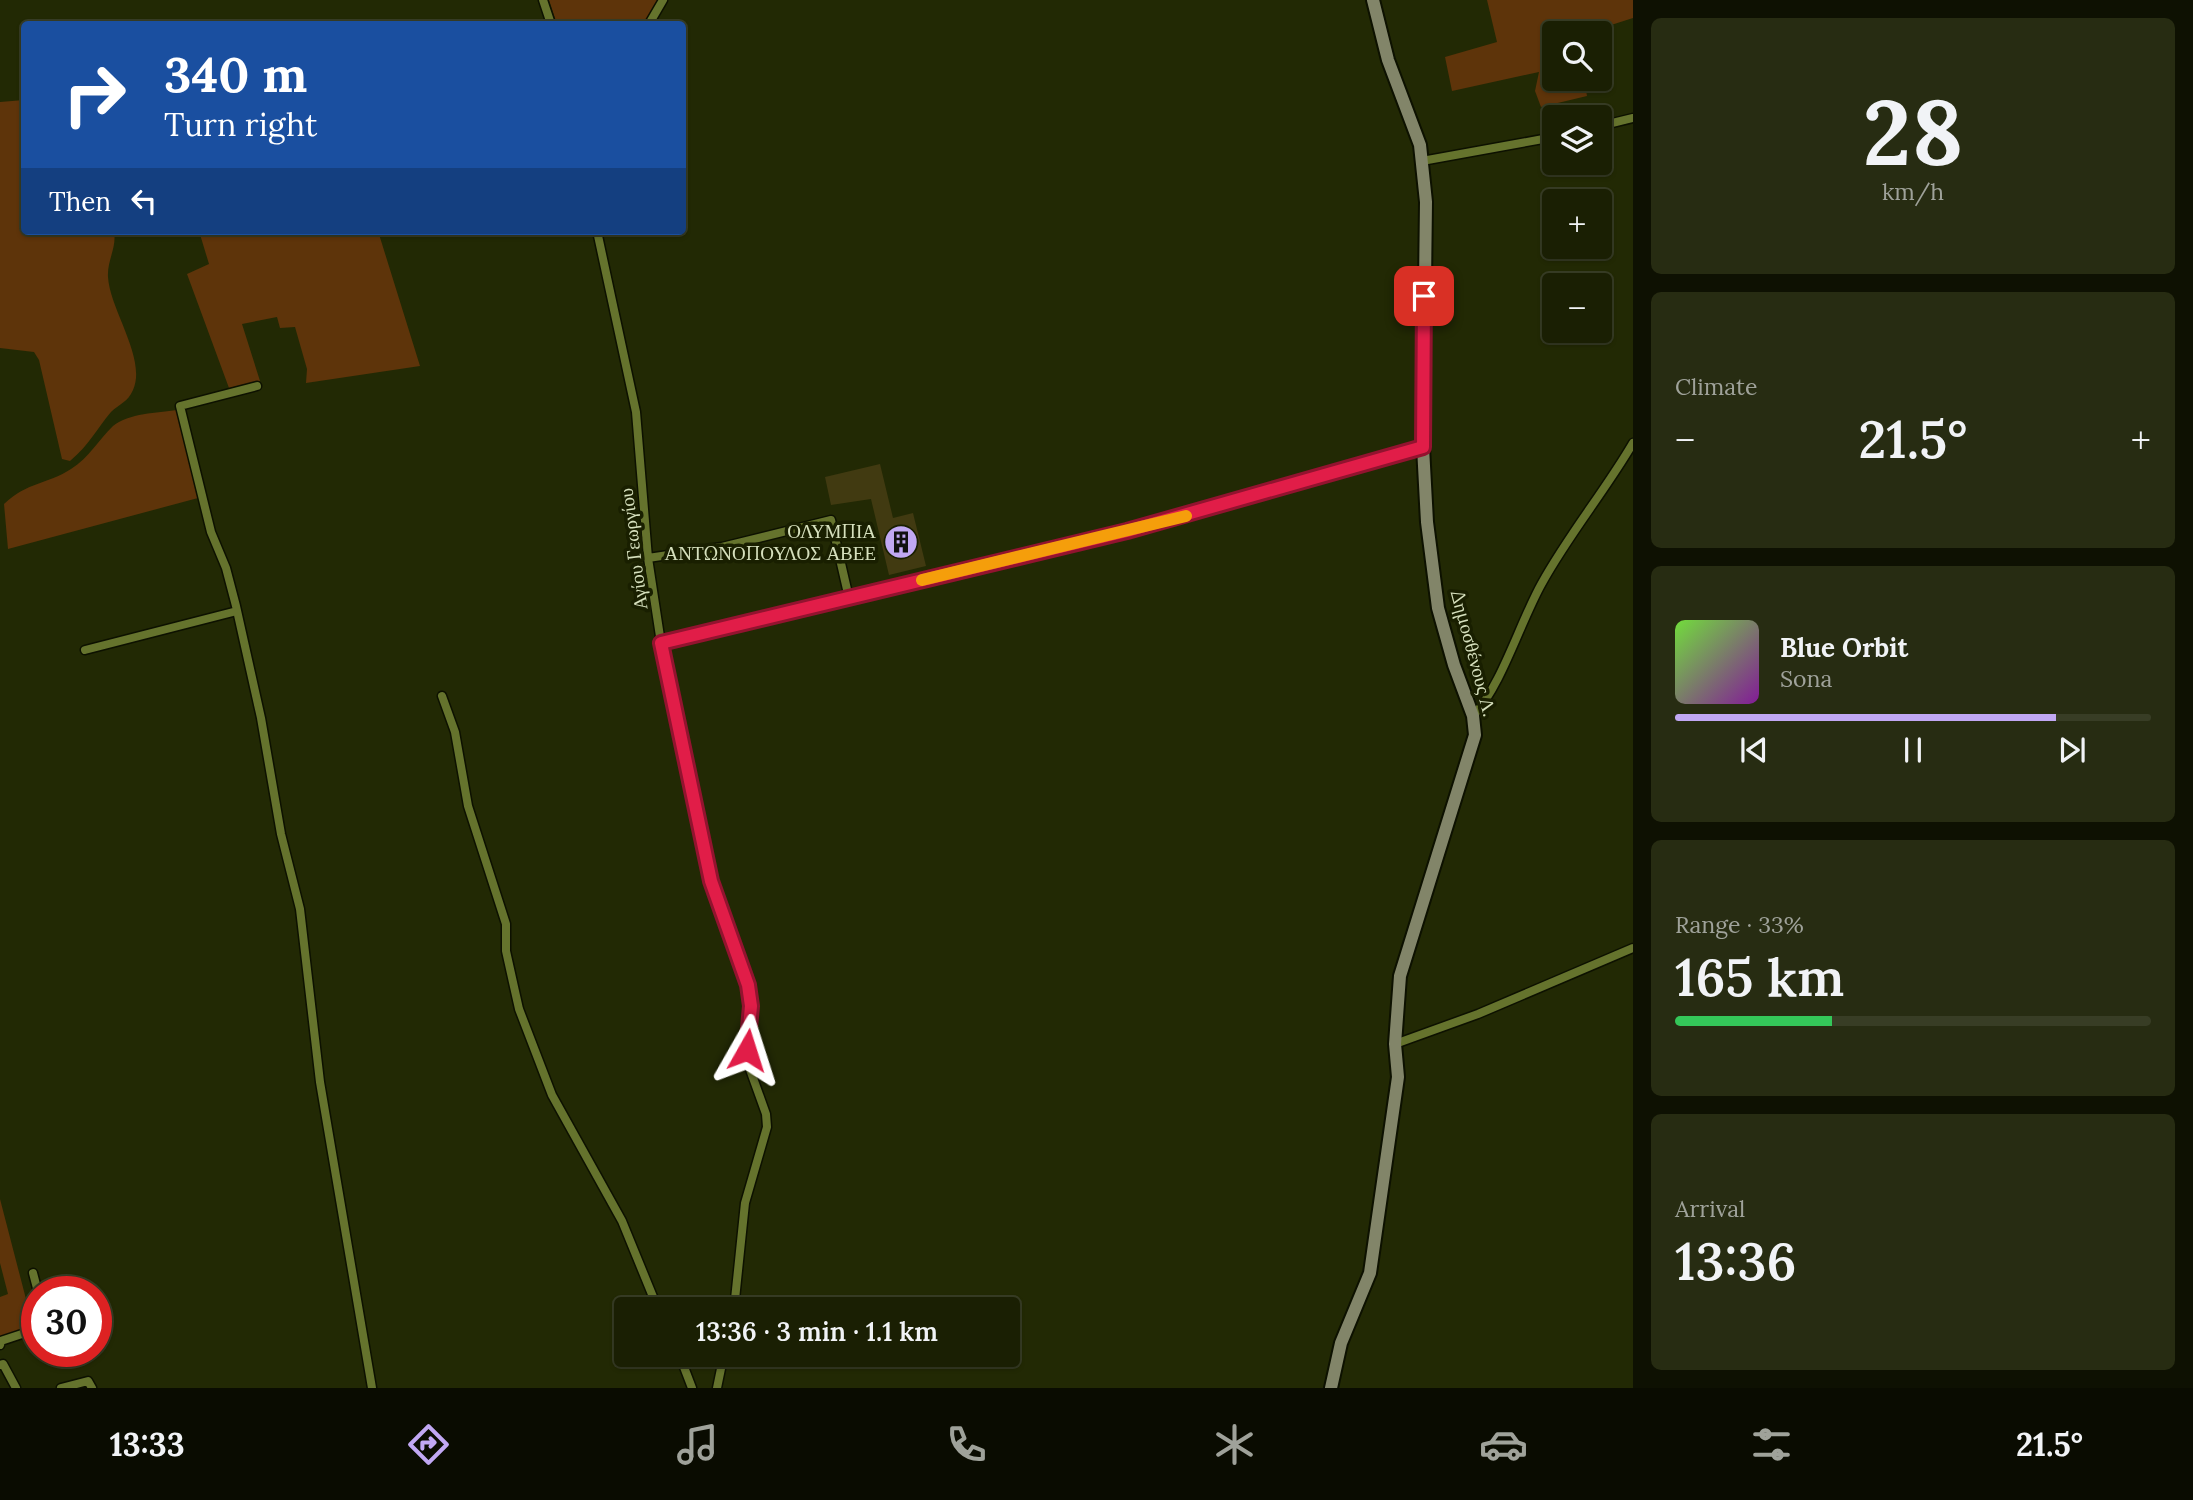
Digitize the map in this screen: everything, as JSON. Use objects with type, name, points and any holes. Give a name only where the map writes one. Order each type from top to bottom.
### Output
[{"type":"street","points":[[542,0],[550,21]]},
{"type":"street","points":[[651,21],[663,0]]},
{"type":"street","name":"Δημοσθένους Λ.","points":[[1331,1388],[1341,1343],[1370,1273],[1398,1077],[1395,1044],[1399,976],[1440,842],[1472,751],[1473,716],[1454,665],[1438,608],[1427,522],[1423,447],[1426,202],[1420,145],[1388,60],[1373,0]]},
{"type":"street","points":[[1612,123],[1633,118]]},
{"type":"street","points":[[1422,161],[1542,139]]},
{"type":"street","name":"Αγίου Γεωργίου","points":[[598,235],[636,412],[648,558],[661,643],[711,881],[748,985],[751,1006],[748,1064],[766,1114],[767,1127],[745,1203],[735,1297]]},
{"type":"street","points":[[257,386],[180,406],[211,532],[226,568],[237,611],[261,718],[281,834],[300,909],[320,1082],[346,1250],[372,1388]]},
{"type":"street","points":[[1473,716],[1492,688],[1523,619],[1559,554],[1633,443]]},
{"type":"street","points":[[661,643],[1219,507],[1423,447]]},
{"type":"street","points":[[648,558],[722,547],[831,520],[849,598]]},
{"type":"street","points":[[85,650],[237,611]]},
{"type":"street","points":[[442,696],[455,732],[468,806],[506,924],[506,951],[519,1009],[552,1095],[622,1221],[653,1297]]},
{"type":"street","points":[[1395,1044],[1490,1009],[1633,948]]},
{"type":"street","points":[[0,1345],[1,1341],[21,1334]]},
{"type":"street","points":[[0,1365],[3,1364],[16,1388]]},
{"type":"street","points":[[684,1367],[692,1388]]},
{"type":"street","points":[[717,1388],[721,1367]]},
{"type":"street","points":[[61,1388],[88,1381],[92,1388]]},
{"type":"shaded area","points":[[549,0],[659,0],[646,21],[556,21]]},
{"type":"shaded area","points":[[1487,0],[1633,0],[1633,18],[1612,25],[1612,21],[1542,21],[1542,91],[1586,91],[1587,96],[1541,107],[1535,91],[1539,72],[1452,91],[1445,57],[1497,42]]},
{"type":"shaded area","points":[[21,100],[21,235],[114,235],[108,277],[110,290],[132,349],[136,378],[131,394],[111,412],[70,461],[62,459],[39,360],[34,352],[0,348],[0,102]]},
{"type":"shaded area","points":[[200,235],[379,235],[420,366],[306,383],[307,369],[295,327],[280,328],[277,317],[242,324],[260,381],[229,388],[187,274],[209,264]]},
{"type":"shaded area","points":[[177,410],[198,498],[8,549],[4,504],[22,491],[77,465],[113,426],[127,418]]},
{"type":"shaded area","points":[[0,1199],[21,1280],[21,1331],[0,1339],[0,1297],[8,1294],[0,1263]]},
{"type":"building","name":"ΟΛΥΜΠΙΑ ΑΝΤΩΝΟΠΟΥΛΟΣ ΑΒΕΕ","points":[[880,464],[893,518],[913,513],[926,566],[889,575],[871,499],[831,505],[825,477]]},
{"type":"slow traffic","points":[[922,580],[1186,516]]},
{"type":"place","name":"ΟΛΥΜΠΙΑ ΑΝΤΩΝΟΠΟΥΛΟΣ ΑΒΕΕ","points":[[901,542]]},
{"type":"route","points":[[747,1050],[751,1006],[748,985],[711,881],[661,643],[1127,531],[1423,447],[1424,296]]}]
